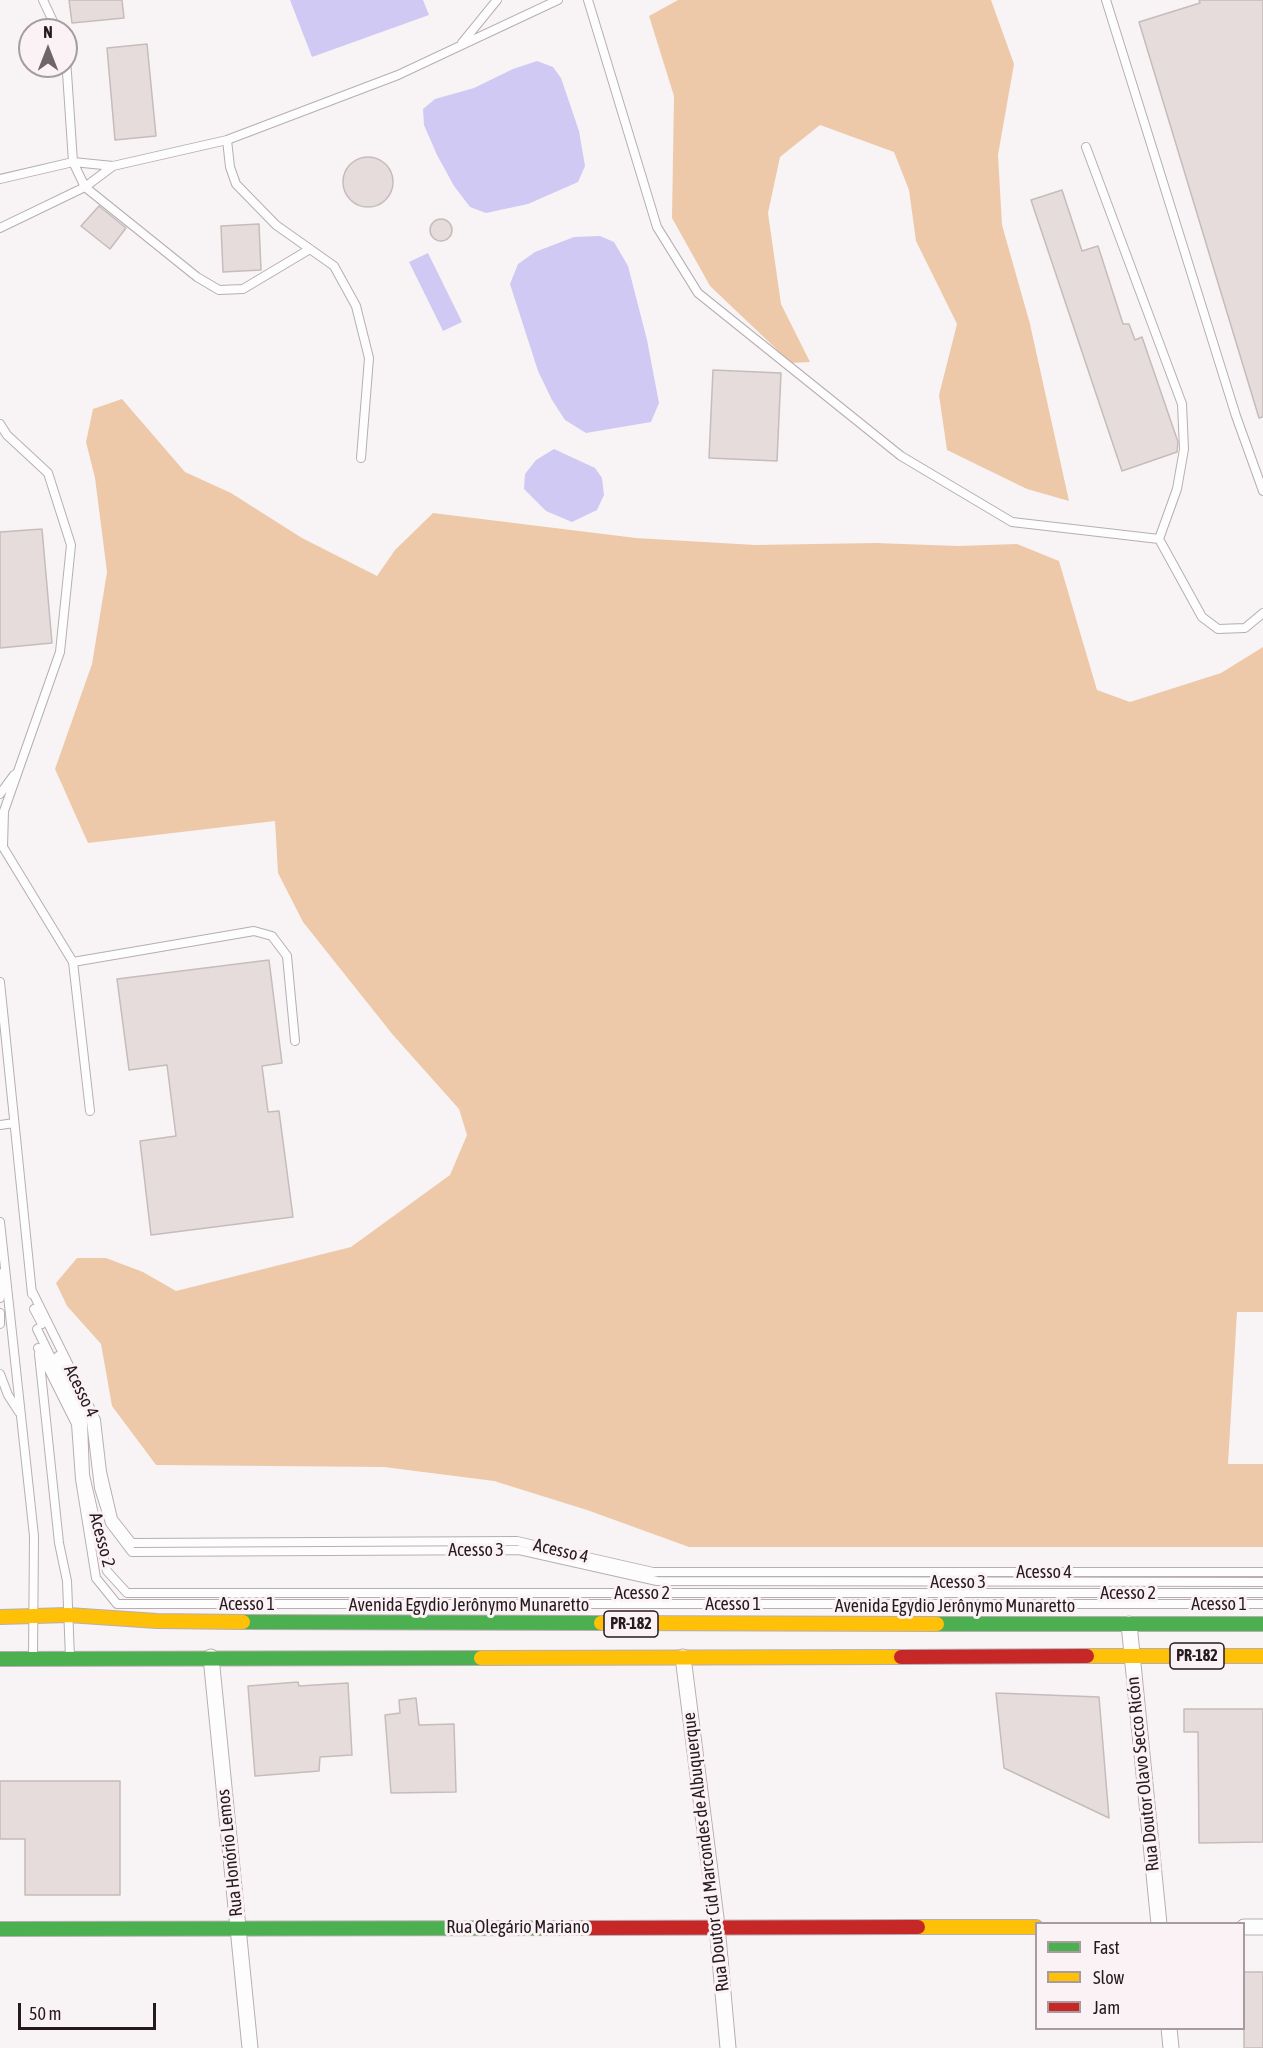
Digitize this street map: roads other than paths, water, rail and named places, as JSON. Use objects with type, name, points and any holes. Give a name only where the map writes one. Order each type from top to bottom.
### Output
[{"type":"main road","name":"Avenida Egydio Jerônymo Munaretto","points":[[0,1617],[68,1615],[158,1621],[382,1623],[1263,1624]]},
{"type":"main road","points":[[382,1623],[382,1647]]},
{"type":"main road","name":"PR-182","points":[[0,1659],[211,1657],[382,1647],[683,1657],[1263,1656]]},
{"type":"main road","name":"Rua Olegário Mariano","points":[[0,1929],[1035,1927]]},
{"type":"street","name":"Rua Doutor Olavo Secco Ricón","points":[[1130,1624],[1131,1656],[1159,1922]]},
{"type":"street","name":"Rua Honório Lemos","points":[[211,1657],[250,2048]]},
{"type":"street","name":"Rua Doutor Cid Marcondes de Albuquerque","points":[[683,1657],[717,1926],[728,2048]]},
{"type":"street","points":[[1245,1927],[1263,1927]]},
{"type":"street","points":[[1169,2030],[1171,2048]]},
{"type":"lane","points":[[44,0],[52,18]]},
{"type":"lane","points":[[459,46],[497,0]]},
{"type":"lane","points":[[0,179],[73,162],[113,166],[227,140],[398,75],[558,0]]},
{"type":"lane","points":[[588,0],[657,227],[698,293],[901,456],[1012,522],[1159,539]]},
{"type":"lane","points":[[1106,0],[1236,416],[1263,491]]},
{"type":"lane","points":[[67,78],[73,162],[85,186],[197,277],[219,290],[243,289],[310,249]]},
{"type":"lane","points":[[227,140],[230,168],[236,184],[276,225],[334,266],[356,306],[369,358],[361,458]]},
{"type":"lane","points":[[1086,147],[1182,404],[1184,449],[1177,489],[1159,539],[1202,617],[1218,629],[1245,628],[1263,613]]},
{"type":"lane","points":[[1,226],[85,186],[113,166]]},
{"type":"lane","points":[[0,424],[7,435],[48,473],[70,545],[60,652],[4,811],[3,847],[73,962],[90,1111]]},
{"type":"lane","points":[[0,794],[19,769]]},
{"type":"lane","points":[[73,962],[254,931],[272,936],[287,956],[295,1041]]},
{"type":"lane","points":[[0,982],[59,1543],[67,1581],[70,1659]]},
{"type":"lane","points":[[0,1125],[14,1124]]},
{"type":"lane","points":[[0,1222],[34,1536],[33,1659]]},
{"type":"lane","points":[[0,1298],[3,1253]]},
{"type":"lane","name":"Acesso 4","points":[[32,1291],[96,1420],[102,1472],[113,1519],[132,1543],[517,1541],[653,1572],[1263,1572]]},
{"type":"lane","name":"Acesso 3","points":[[34,1309],[91,1421],[99,1488],[110,1523],[132,1552],[519,1550],[657,1581],[1263,1582]]},
{"type":"lane","points":[[0,1313],[0,1324]]},
{"type":"lane","name":"Acesso 2","points":[[37,1329],[83,1423],[85,1475],[107,1571],[127,1593],[1263,1593]]},
{"type":"lane","name":"Acesso 1","points":[[38,1348],[76,1424],[80,1479],[96,1578],[117,1604],[1263,1604]]},
{"type":"lane","points":[[0,1374],[8,1395],[21,1415]]}]
